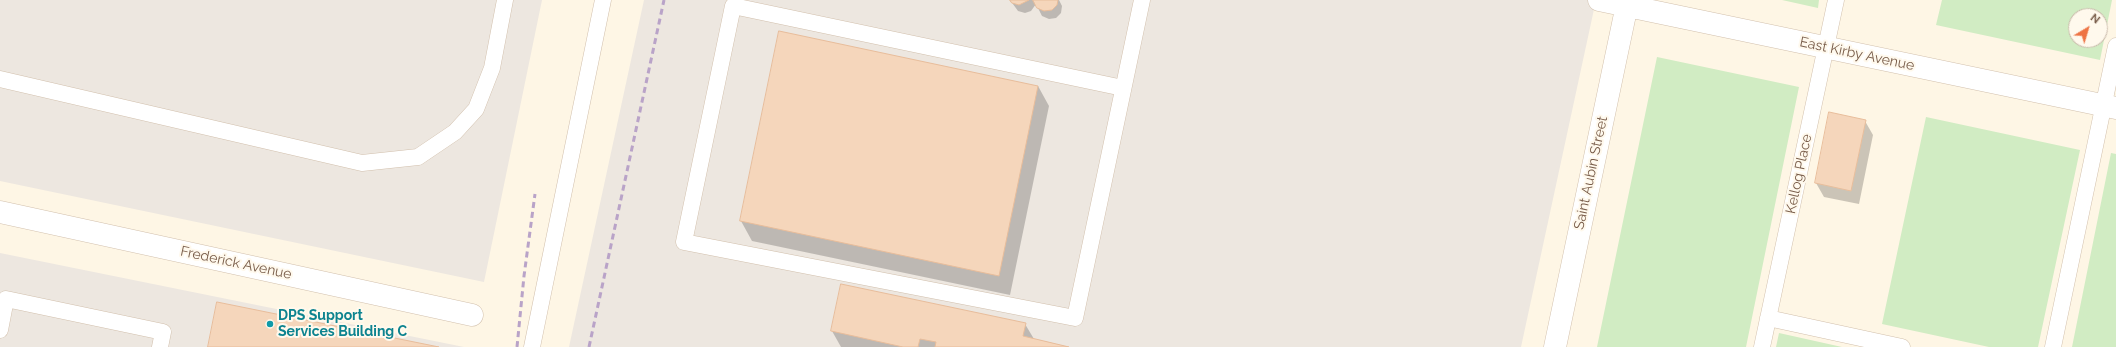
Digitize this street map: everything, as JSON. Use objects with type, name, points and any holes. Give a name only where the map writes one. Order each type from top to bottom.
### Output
[{"type":"street","name":"East Kirby Avenue","points":[[1599,0],[1627,3],[1826,48],[2110,106]]},
{"type":"street","name":"Saint Aubin Street","points":[[1555,347],[1627,3]]},
{"type":"street","name":"Frederick Avenue","points":[[0,212],[472,315]]},
{"type":"lane","points":[[0,79],[362,163],[418,157],[455,132],[476,109],[492,68],[505,0]]},
{"type":"lane","points":[[532,347],[603,0]]},
{"type":"lane","points":[[1123,88],[733,6],[684,242],[1075,318],[1142,0]]},
{"type":"lane","name":"Kellog Place","points":[[1762,347],[1836,0]]},
{"type":"lane","points":[[2053,347],[2110,106],[2116,46]]},
{"type":"lane","points":[[0,330],[6,299],[163,332],[160,347]]},
{"type":"lane","points":[[1768,318],[1902,347]]},
{"type":"shaded area","points":[[0,0],[542,0],[484,282],[0,181]]},
{"type":"shaded area","points":[[644,0],[1596,0],[1521,347],[569,347]]},
{"type":"shaded area","points":[[0,253],[464,347],[0,347]]},
{"type":"green space","points":[[1782,0],[1819,0],[1818,8]]},
{"type":"green space","points":[[1942,0],[2112,0],[2108,20],[2108,8],[2068,8],[2068,48],[2102,48],[2100,60],[1936,25]]},
{"type":"green space","points":[[1657,57],[1799,87],[1746,347],[1597,347]]},
{"type":"green space","points":[[1926,117],[2080,150],[2038,347],[1989,347],[1882,324]]},
{"type":"green space","points":[[2111,153],[2116,154],[2116,347],[2072,347]]},
{"type":"green space","points":[[1779,333],[1842,347],[1776,347]]},
{"type":"building","points":[[1010,0],[1029,0],[1019,5],[1012,3]]},
{"type":"building","points":[[1033,0],[1058,0],[1057,5],[1052,10],[1044,11],[1037,8]]},
{"type":"building","points":[[779,31],[1038,86],[999,276],[740,221]]},
{"type":"building","points":[[1829,112],[1866,120],[1851,191],[1815,183]]},
{"type":"building","points":[[841,284],[1026,323],[1023,336],[1069,347],[935,347],[936,342],[920,339],[918,347],[903,347],[831,331]]},
{"type":"building","name":"DPS Support Services Building C","points":[[217,302],[439,347],[208,347]]},
{"type":"railway","points":[[589,347],[664,0]]},
{"type":"railway","points":[[517,347],[524,276],[535,194]]},
{"type":"place","name":"DPS Support Services Building C","points":[[270,324]]}]
